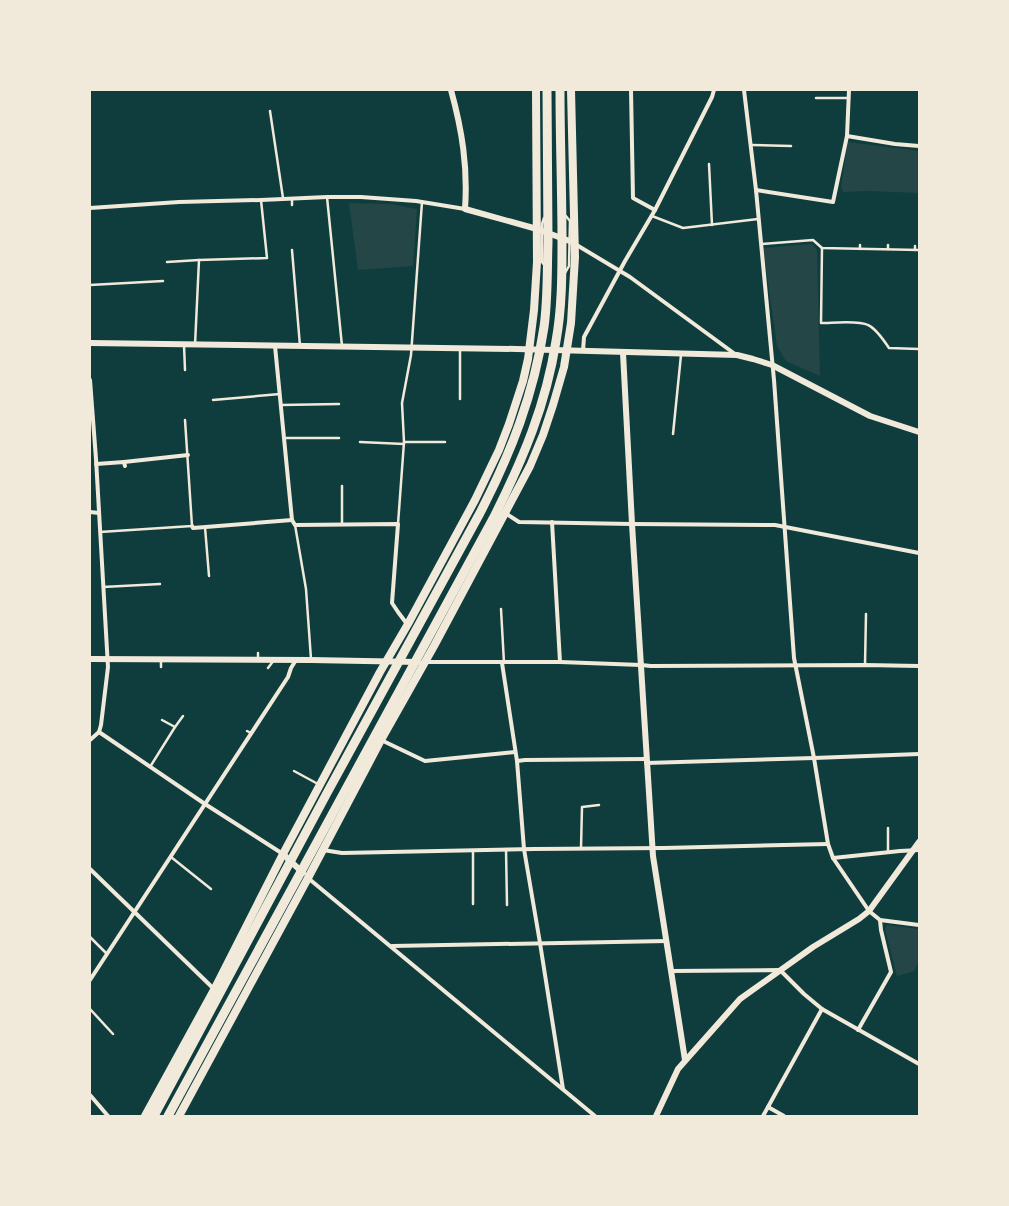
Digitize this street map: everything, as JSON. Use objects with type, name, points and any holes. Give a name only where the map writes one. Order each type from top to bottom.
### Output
[{"type":"highway","points":[[154,1116],[494,486],[518,430],[534,377],[544,326],[548,209],[547,90]]},
{"type":"highway","points":[[168,1116],[494,517],[532,434],[545,394],[556,342],[560,312],[562,278],[562,212],[560,90]]},
{"type":"main road","points":[[146,1116],[214,990],[283,854],[475,500],[499,450],[514,411],[530,350],[536,286],[536,90]]},
{"type":"main road","points":[[179,1116],[505,513],[530,466],[543,435],[553,405],[567,351],[571,323],[575,243],[571,90]]},
{"type":"street","points":[[450,90],[463,143],[466,178],[465,209]]},
{"type":"street","points":[[630,90],[634,198],[656,210]]},
{"type":"street","points":[[583,351],[584,337],[656,210],[712,97],[714,90]]},
{"type":"street","points":[[744,90],[756,190],[772,365],[795,665],[814,758],[828,844],[833,858],[869,911],[880,920],[919,925]]},
{"type":"street","points":[[756,190],[833,202],[847,136],[849,90]]},
{"type":"street","points":[[847,136],[895,144],[919,146]]},
{"type":"street","points":[[90,208],[179,202],[361,197],[422,202],[465,209],[537,228],[575,243],[621,271],[737,355]]},
{"type":"street","points":[[90,343],[737,355],[772,365],[870,416],[919,432]]},
{"type":"street","points":[[275,346],[292,520],[294,525],[398,524],[392,603],[408,624]]},
{"type":"street","points":[[623,352],[652,848],[686,1060]]},
{"type":"street","points":[[90,380],[92,435],[96,464],[108,667],[101,725],[98,732],[90,740]]},
{"type":"street","points":[[96,464],[124,464],[188,455]]},
{"type":"street","points":[[90,512],[99,513]]},
{"type":"street","points":[[505,513],[519,522],[775,525],[919,553]]},
{"type":"street","points":[[192,526],[193,528],[292,520]]},
{"type":"street","points":[[552,522],[560,662]]},
{"type":"street","points":[[90,658],[161,659],[258,656],[274,660],[386,662],[560,662],[651,666],[865,664],[919,666]]},
{"type":"street","points":[[90,980],[205,804],[249,732],[259,726],[288,677],[296,660]]},
{"type":"street","points":[[503,663],[516,752],[524,849],[563,1089]]},
{"type":"street","points":[[98,732],[205,804],[283,854],[308,878],[595,1116]]},
{"type":"street","points":[[381,740],[425,762],[516,752]]},
{"type":"street","points":[[517,761],[646,761],[814,758],[919,754]]},
{"type":"street","points":[[656,1116],[678,1068],[740,999],[812,946],[859,919],[869,911],[916,851],[919,842]]},
{"type":"street","points":[[322,850],[342,853],[828,844]]},
{"type":"street","points":[[833,858],[888,852],[916,851]]},
{"type":"street","points":[[90,869],[214,990]]},
{"type":"street","points":[[858,1030],[891,972],[880,920]]},
{"type":"street","points":[[391,946],[667,941]]},
{"type":"street","points":[[672,971],[780,970],[804,994],[822,1009],[919,1064]]},
{"type":"street","points":[[763,1116],[822,1009]]},
{"type":"street","points":[[90,1095],[108,1116]]},
{"type":"street","points":[[768,1107],[784,1116]]},
{"type":"lane","points":[[816,98],[849,98]]},
{"type":"lane","points":[[270,111],[283,198]]},
{"type":"lane","points":[[750,144],[791,146]]},
{"type":"lane","points":[[709,164],[712,225]]},
{"type":"lane","points":[[327,197],[342,347]]},
{"type":"lane","points":[[292,198],[292,205]]},
{"type":"lane","points":[[167,262],[267,258],[261,200]]},
{"type":"lane","points":[[398,524],[404,443],[402,403],[412,348],[422,202]]},
{"type":"lane","points":[[652,216],[683,228],[758,219]]},
{"type":"lane","points":[[761,244],[813,240],[822,248],[917,250],[915,246]]},
{"type":"lane","points":[[822,248],[821,323],[856,323],[868,325],[880,336],[889,348],[919,349]]},
{"type":"lane","points":[[292,250],[300,346]]},
{"type":"lane","points":[[195,345],[199,260]]},
{"type":"lane","points":[[90,285],[163,281]]},
{"type":"lane","points":[[184,344],[185,370]]},
{"type":"lane","points":[[460,349],[460,399]]},
{"type":"lane","points":[[673,434],[681,354]]},
{"type":"lane","points":[[213,400],[280,394]]},
{"type":"lane","points":[[281,405],[339,404]]},
{"type":"lane","points":[[100,532],[192,526],[185,420]]},
{"type":"lane","points":[[284,438],[339,438]]},
{"type":"lane","points":[[360,442],[446,442]]},
{"type":"lane","points":[[342,486],[342,524]]},
{"type":"lane","points":[[276,521],[278,526]]},
{"type":"lane","points":[[254,523],[256,529]]},
{"type":"lane","points":[[294,525],[306,589],[311,660]]},
{"type":"lane","points":[[205,527],[209,576]]},
{"type":"lane","points":[[103,587],[160,584]]},
{"type":"lane","points":[[501,609],[503,663]]},
{"type":"lane","points":[[865,664],[866,614]]},
{"type":"lane","points":[[161,659],[161,667]]},
{"type":"lane","points":[[268,668],[274,660]]},
{"type":"lane","points":[[150,767],[183,716]]},
{"type":"lane","points":[[162,720],[175,727]]},
{"type":"lane","points":[[294,771],[320,785]]},
{"type":"lane","points":[[581,848],[582,806],[600,805]]},
{"type":"lane","points":[[888,828],[888,852]]},
{"type":"lane","points":[[506,849],[507,905]]},
{"type":"lane","points":[[473,851],[473,904]]},
{"type":"lane","points":[[170,857],[211,889]]},
{"type":"lane","points":[[90,937],[107,954]]},
{"type":"lane","points":[[90,1009],[113,1034]]},
{"type":"shaded area","points":[[848,142],[919,151],[919,193],[869,191],[843,192],[841,187]]},
{"type":"shaded area","points":[[349,203],[390,204],[417,209],[413,266],[358,270]]},
{"type":"shaded area","points":[[813,244],[817,251],[820,376],[786,361],[777,346],[763,248]]},
{"type":"shaded area","points":[[887,925],[919,929],[919,961],[914,971],[897,976],[885,929]]}]
